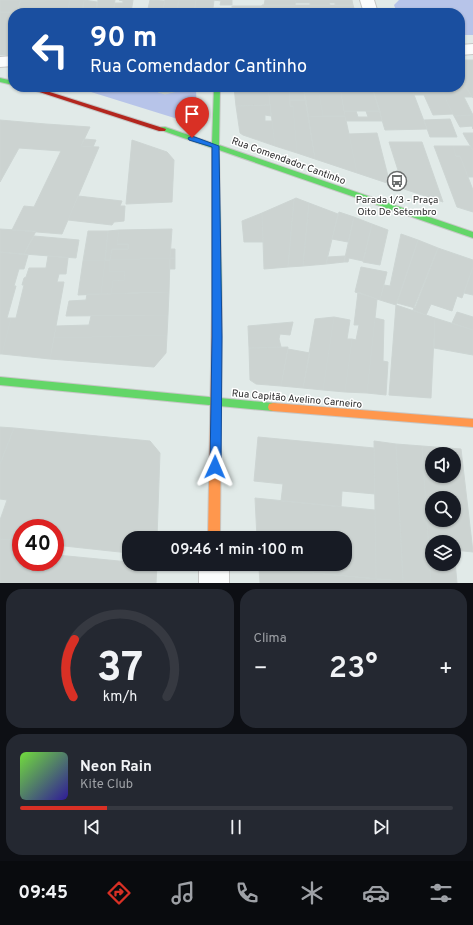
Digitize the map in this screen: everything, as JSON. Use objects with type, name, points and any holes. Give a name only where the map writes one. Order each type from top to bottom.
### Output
[{"type":"street","name":"Rua Comendador Cantinho","points":[[43,92],[216,146],[359,197],[473,235]]},
{"type":"street","points":[[214,531],[217,337],[217,92]]},
{"type":"street","name":"Rua Capitão Avelino Carneiro","points":[[0,381],[216,402],[473,423]]},
{"type":"street","points":[[214,571],[214,583]]},
{"type":"shaded area","points":[[399,0],[473,0],[473,35],[465,35],[465,8],[395,8],[394,5]]},
{"type":"shaded area","points":[[91,92],[196,92],[197,125]]},
{"type":"building","points":[[0,0],[21,0],[18,8],[8,8],[8,12],[0,12]]},
{"type":"building","points":[[21,0],[45,0],[45,1],[20,2]]},
{"type":"building","points":[[70,0],[68,8],[18,8],[20,2]]},
{"type":"building","points":[[70,0],[84,0],[83,8],[68,8]]},
{"type":"building","points":[[84,0],[97,2],[96,8],[83,8]]},
{"type":"building","points":[[98,0],[115,0],[114,8],[97,8]]},
{"type":"building","points":[[119,0],[133,0],[132,8],[114,8],[115,3],[123,3],[123,1]]},
{"type":"building","points":[[150,0],[165,1],[163,8],[148,8]]},
{"type":"building","points":[[165,0],[179,0],[177,8],[163,8]]},
{"type":"building","points":[[179,0],[196,0],[195,8],[177,8]]},
{"type":"building","points":[[196,0],[214,0],[213,8],[195,8]]},
{"type":"building","points":[[214,0],[232,0],[232,5],[220,5],[221,1]]},
{"type":"building","points":[[265,0],[296,0],[295,5],[264,5]]},
{"type":"building","points":[[296,0],[352,0],[353,5],[335,5],[335,3],[329,3],[330,5],[310,5],[310,3],[295,3]]},
{"type":"building","points":[[262,5],[353,5],[354,8],[262,8]]},
{"type":"building","points":[[232,6],[262,6],[262,8],[232,8]]},
{"type":"building","points":[[0,12],[8,12],[8,40],[3,55],[0,55]]},
{"type":"building","points":[[8,40],[8,55],[3,55]]},
{"type":"building","points":[[465,60],[473,60],[473,98],[465,86]]},
{"type":"building","points":[[465,86],[472,97],[464,97],[473,115],[454,116],[442,92],[465,92]]},
{"type":"building","points":[[158,92],[174,92],[165,94]]},
{"type":"building","points":[[235,92],[269,92],[270,105],[236,106]]},
{"type":"building","points":[[269,92],[289,92],[290,106],[293,106],[297,153],[275,146]]},
{"type":"building","points":[[289,92],[304,92],[306,100],[290,100]]},
{"type":"building","points":[[341,92],[345,116],[323,116],[319,93],[304,93]]},
{"type":"building","points":[[341,92],[374,92],[380,111],[344,111]]},
{"type":"building","points":[[374,92],[413,92],[427,129],[385,130]]},
{"type":"building","points":[[413,92],[442,92],[453,114],[433,115],[424,95],[414,95]]},
{"type":"building","points":[[304,93],[319,93],[323,116],[308,117]]},
{"type":"building","points":[[290,100],[306,100],[315,159],[297,153],[293,106],[290,106]]},
{"type":"building","points":[[270,105],[271,116],[265,115],[265,121],[272,121],[275,146],[240,133],[236,106]]},
{"type":"building","points":[[344,111],[356,111],[358,117],[368,117],[366,111],[380,111],[382,121],[346,121]]},
{"type":"building","points":[[473,115],[473,129],[472,126],[460,127],[454,116]]},
{"type":"building","points":[[345,116],[357,173],[315,159],[308,117]]},
{"type":"building","points":[[450,119],[457,137],[430,137],[424,120]]},
{"type":"building","points":[[0,120],[90,127],[81,146],[99,147],[62,234],[12,230],[24,206],[34,207],[61,151],[19,148],[0,182]]},
{"type":"building","points":[[377,133],[390,184],[357,173],[349,134]]},
{"type":"building","points":[[463,133],[473,133],[473,150],[465,137]]},
{"type":"building","points":[[84,139],[96,140],[93,147],[81,146]]},
{"type":"building","points":[[132,140],[167,152],[174,160],[172,202],[126,204]]},
{"type":"building","points":[[389,142],[422,142],[443,202],[404,189]]},
{"type":"building","points":[[434,146],[453,146],[456,156],[460,156],[473,190],[473,212],[457,207]]},
{"type":"building","points":[[453,146],[470,146],[473,150],[473,177],[468,177],[460,156],[456,156]]},
{"type":"building","points":[[78,196],[122,201],[120,206],[125,206],[124,221],[114,222],[112,225],[68,220]]},
{"type":"building","points":[[296,198],[309,203],[303,266],[288,267],[294,199]]},
{"type":"building","points":[[294,199],[288,267],[264,269],[262,213]]},
{"type":"building","points":[[309,203],[338,214],[326,264],[303,266]]},
{"type":"building","points":[[339,212],[354,217],[348,242],[332,239]]},
{"type":"building","points":[[262,213],[263,242],[244,242],[242,221]]},
{"type":"building","points":[[354,217],[372,224],[363,261],[349,258],[348,262],[344,262]]},
{"type":"building","points":[[372,224],[388,230],[380,265],[363,262]]},
{"type":"building","points":[[0,229],[36,231],[24,254],[0,252]]},
{"type":"building","points":[[172,229],[170,258],[110,260],[112,249],[128,249],[128,244],[117,244],[119,230]]},
{"type":"building","points":[[119,230],[117,244],[128,244],[128,249],[112,249],[110,260],[105,260],[108,231]]},
{"type":"building","points":[[88,231],[108,231],[105,260],[83,261]]},
{"type":"building","points":[[401,234],[418,240],[396,305],[380,300],[384,285],[390,286]]},
{"type":"building","points":[[34,236],[79,240],[76,258],[24,254]]},
{"type":"building","points":[[418,240],[438,248],[415,308],[397,303]]},
{"type":"building","points":[[438,248],[473,260],[473,267],[462,298],[457,296],[452,311],[431,304],[426,315],[413,310]]},
{"type":"building","points":[[171,249],[175,249],[175,258],[170,258]]},
{"type":"building","points":[[0,252],[28,255],[24,269],[19,269],[14,286],[16,286],[7,318],[11,318],[2,354],[0,354]]},
{"type":"building","points":[[48,256],[68,258],[66,274],[59,274],[57,282],[64,282],[50,359],[2,354],[11,318],[16,318],[24,285],[22,285],[24,278],[26,277],[29,268],[46,268]]},
{"type":"building","points":[[345,256],[344,262],[326,264],[328,257]]},
{"type":"building","points":[[170,258],[175,258],[175,269],[170,269]]},
{"type":"building","points":[[170,258],[169,292],[111,294],[113,281],[124,280],[125,271],[109,272],[110,260]]},
{"type":"building","points":[[105,260],[110,260],[109,272],[125,271],[124,280],[113,281],[111,294],[101,294]]},
{"type":"building","points":[[105,260],[101,294],[78,295],[83,261]]},
{"type":"building","points":[[361,267],[387,272],[380,300],[355,292]]},
{"type":"building","points":[[473,267],[473,295],[464,293]]},
{"type":"building","points":[[169,292],[168,315],[66,316],[69,301],[86,300],[87,294]]},
{"type":"building","points":[[358,292],[377,299],[367,393],[345,392],[352,339],[356,340],[359,325],[354,325]]},
{"type":"building","points":[[396,305],[435,318],[431,398],[389,395]]},
{"type":"building","points":[[457,312],[473,317],[473,330],[452,323]]},
{"type":"building","points":[[168,315],[167,335],[54,338],[56,326],[89,325],[91,316]]},
{"type":"building","points":[[334,317],[350,320],[347,339],[352,339],[345,392],[323,390]]},
{"type":"building","points":[[334,317],[323,390],[303,388],[315,319]]},
{"type":"building","points":[[375,318],[384,320],[383,361],[388,362],[386,395],[367,393]]},
{"type":"building","points":[[435,318],[473,330],[473,355],[434,348]]},
{"type":"building","points":[[293,322],[290,335],[280,334],[279,339],[281,347],[249,348],[248,326]]},
{"type":"building","points":[[167,335],[166,353],[154,367],[50,359],[54,338]]},
{"type":"building","points":[[288,347],[281,386],[256,384],[250,380],[249,348]]},
{"type":"building","points":[[288,349],[310,353],[303,388],[281,386]]},
{"type":"building","points":[[0,427],[14,428],[0,464]]},
{"type":"building","points":[[14,428],[150,441],[160,453],[157,531],[122,531],[122,552],[64,546],[64,519],[12,519],[12,540],[0,539],[0,520],[7,500],[0,499],[0,464]]},
{"type":"building","points":[[258,437],[374,448],[375,494],[342,491],[341,507],[281,501],[283,484],[254,481]]},
{"type":"building","points":[[374,441],[396,444],[403,581],[376,579]]},
{"type":"building","points":[[396,444],[422,446],[425,492],[425,527],[427,527],[428,535],[425,535],[425,571],[430,571],[431,583],[403,581]]},
{"type":"building","points":[[422,446],[435,447],[425,447],[425,483],[461,483],[461,449],[473,552],[461,551],[461,535],[428,535],[427,527],[461,527],[461,491],[425,492]]},
{"type":"building","points":[[255,498],[375,510],[376,579],[291,571],[352,571],[352,531],[257,531]]},
{"type":"building","points":[[0,539],[12,540],[12,571],[64,571],[64,556],[122,561],[122,571],[157,571],[156,583],[0,583]]},
{"type":"building","points":[[259,571],[292,571],[429,583],[260,583]]},
{"type":"building","points":[[430,571],[456,571],[457,583],[431,583]]},
{"type":"traffic: fast","points":[[0,80],[8,82]]},
{"type":"traffic: fast","points":[[217,92],[215,166],[217,309]]},
{"type":"traffic: fast","points":[[162,129],[473,235]]},
{"type":"traffic: fast","points":[[0,381],[273,407]]},
{"type":"traffic: slow","points":[[214,531],[217,309]]},
{"type":"traffic: slow","points":[[273,407],[473,423]]},
{"type":"traffic: jam","points":[[43,92],[162,129]]},
{"type":"place","name":"Parada 1/3 - Praça Oito De Setembro","points":[[397,181]]},
{"type":"route","points":[[192,138],[216,146],[217,337],[215,467]]}]
